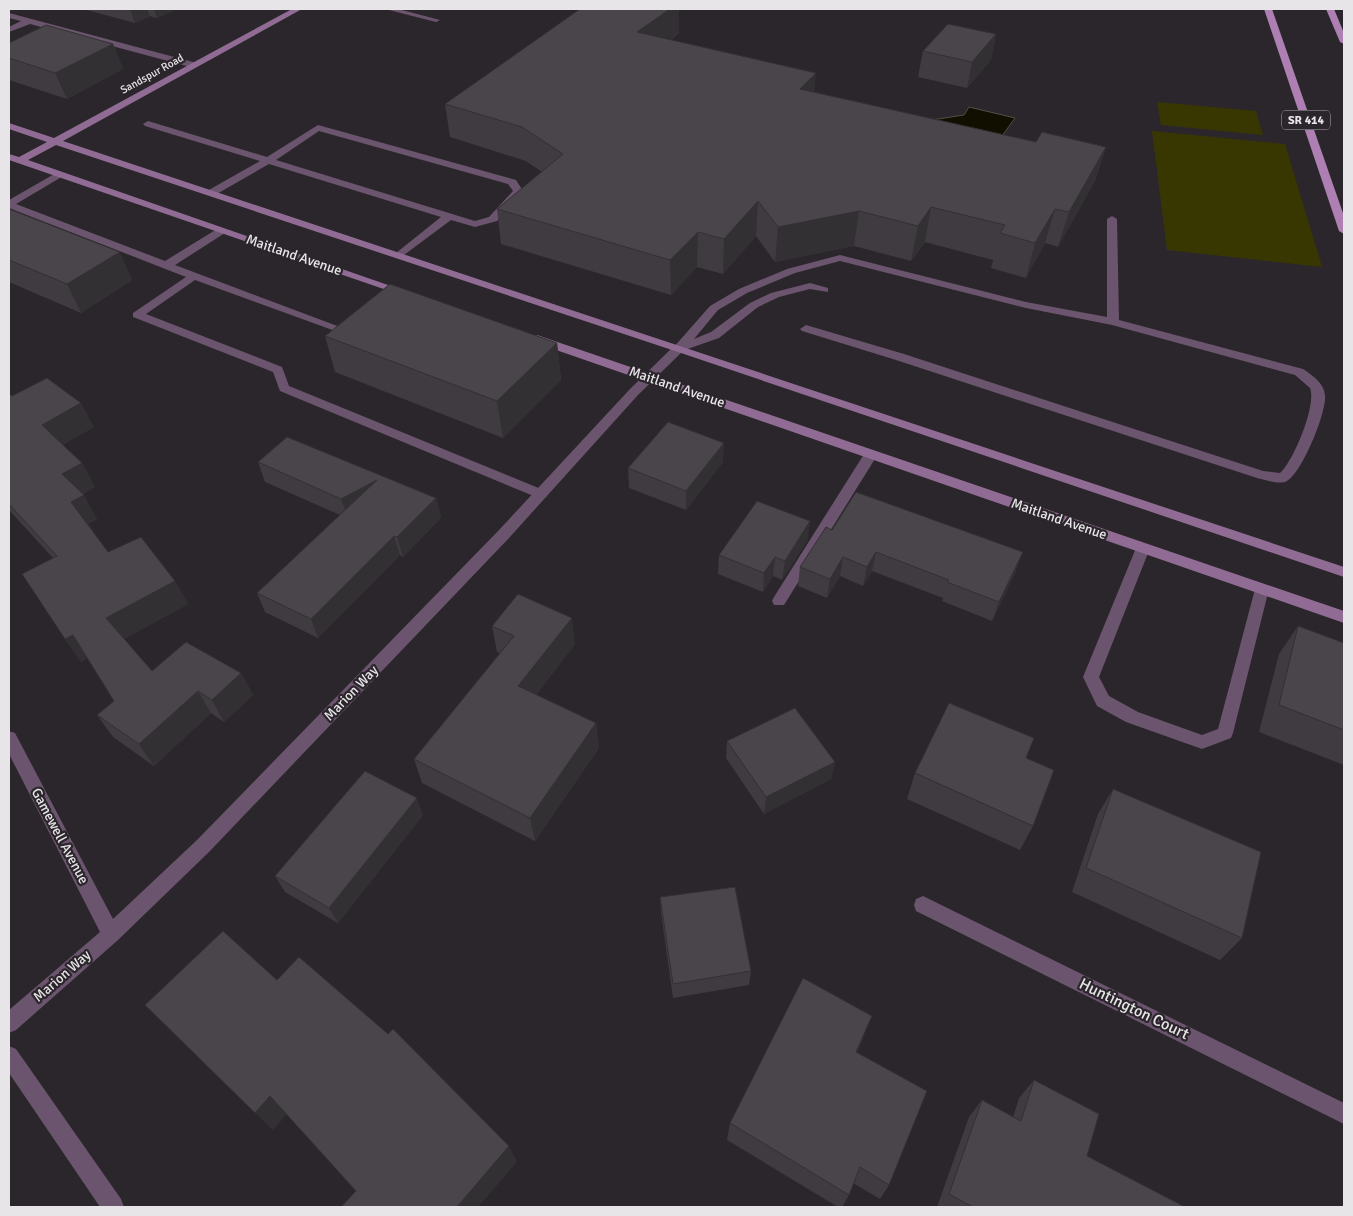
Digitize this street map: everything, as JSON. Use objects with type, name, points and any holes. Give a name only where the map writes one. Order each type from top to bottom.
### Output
[{"type":"main road","name":"Sandspur Road","points":[[14,159],[55,142],[298,9]]},
{"type":"main road","name":"SR 414","points":[[1268,9],[1344,231]]},
{"type":"main road","points":[[1330,9],[1344,42]]},
{"type":"main road","points":[[9,126],[679,348],[1344,572]]},
{"type":"main road","name":"Maitland Avenue","points":[[14,159],[420,298]]},
{"type":"main road","name":"Maitland Avenue","points":[[527,336],[1344,617]]},
{"type":"street","points":[[389,9],[436,20]]},
{"type":"street","points":[[9,16],[194,65]]},
{"type":"street","points":[[9,30],[29,21]]},
{"type":"street","points":[[46,37],[67,32]]},
{"type":"street","points":[[148,124],[269,160],[475,224],[493,219],[518,191],[512,182],[318,128],[269,160],[211,193]]},
{"type":"street","points":[[9,204],[60,175]]},
{"type":"street","points":[[9,204],[194,276],[342,330]]},
{"type":"street","points":[[400,255],[449,216]]},
{"type":"street","points":[[1112,219],[1113,322]]},
{"type":"street","points":[[167,265],[221,230]]},
{"type":"street","name":"Marion Way","points":[[9,1022],[111,934],[203,846],[541,494],[649,377],[679,348],[714,308],[743,291],[791,271],[840,258],[1026,305],[1113,322],[1299,372],[1314,382],[1319,396],[1317,413],[1306,434],[1293,468],[1283,478],[1262,475],[900,357],[806,329]]},
{"type":"street","points":[[194,276],[137,315],[278,370],[284,388],[541,494]]},
{"type":"street","points":[[679,348],[715,335],[754,305],[775,295],[810,286],[824,290]]},
{"type":"street","points":[[779,601],[871,454]]},
{"type":"street","points":[[1143,548],[1091,677],[1103,701],[1132,717],[1202,742],[1225,733],[1262,589]]},
{"type":"street","name":"Gamewell Avenue","points":[[9,738],[111,934]]},
{"type":"street","name":"Huntington Court","points":[[923,905],[1344,1114]]},
{"type":"street","points":[[9,1056],[113,1207]]},
{"type":"shaded area","points":[[1157,102],[1256,111],[1263,135],[1161,125]]},
{"type":"shaded area","points":[[969,107],[1015,118],[994,147],[912,123],[964,115]]},
{"type":"shaded area","points":[[1152,131],[1285,144],[1322,267],[1167,250]]},
{"type":"building","points":[[580,9],[670,9],[637,32],[816,73],[800,89],[1036,142],[1042,132],[1106,147],[1069,212],[1055,209],[1035,243],[1000,233],[1005,225],[931,207],[918,226],[859,211],[778,227],[758,201],[724,239],[698,232],[670,260],[497,209],[563,154],[522,127],[445,104]]},
{"type":"building","points":[[948,24],[996,34],[972,62],[923,51]]},
{"type":"building","points":[[46,25],[113,44],[55,73],[9,58],[9,43]]},
{"type":"building","points":[[9,209],[120,252],[67,284],[9,260]]},
{"type":"building","points":[[390,284],[557,343],[497,401],[325,336]]},
{"type":"building","points":[[47,378],[81,403],[42,425],[82,463],[62,474],[84,495],[71,502],[108,552],[141,537],[175,581],[106,618],[152,671],[186,642],[241,673],[212,700],[198,691],[139,744],[97,715],[114,701],[73,635],[65,639],[22,574],[57,556],[9,504],[9,394],[12,396]]},
{"type":"building","points":[[668,422],[724,443],[686,491],[628,468]]},
{"type":"building","points":[[287,437],[436,498],[397,537],[394,536],[311,619],[257,593],[377,480],[341,499],[258,462]]},
{"type":"building","points":[[856,492],[1023,552],[999,602],[947,582],[949,580],[876,552],[867,567],[843,557],[830,579],[800,567],[826,527],[832,530]]},
{"type":"building","points":[[757,501],[810,521],[785,561],[775,557],[764,573],[719,555]]},
{"type":"building","points":[[518,594],[572,618],[518,686],[596,723],[530,818],[414,759],[514,636],[492,626]]},
{"type":"building","points":[[1298,626],[1344,643],[1344,730],[1279,705]]},
{"type":"building","points":[[949,703],[1034,738],[1026,758],[1054,770],[1033,826],[915,773]]},
{"type":"building","points":[[795,708],[835,762],[766,797],[727,741]]},
{"type":"building","points":[[365,771],[417,798],[329,908],[275,876]]},
{"type":"building","points":[[1113,789],[1261,852],[1242,938],[1086,868]]},
{"type":"building","points":[[735,887],[751,971],[673,984],[660,897]]},
{"type":"building","points":[[223,931],[277,980],[299,957],[388,1034],[393,1029],[509,1146],[457,1207],[341,1207],[356,1191],[270,1096],[255,1113],[145,1005]]},
{"type":"building","points":[[803,978],[872,1016],[856,1052],[927,1091],[889,1185],[860,1167],[849,1195],[730,1123]]},
{"type":"building","points":[[1034,1080],[1099,1114],[1087,1156],[1185,1207],[973,1207],[949,1194],[982,1100],[1021,1121]]}]
